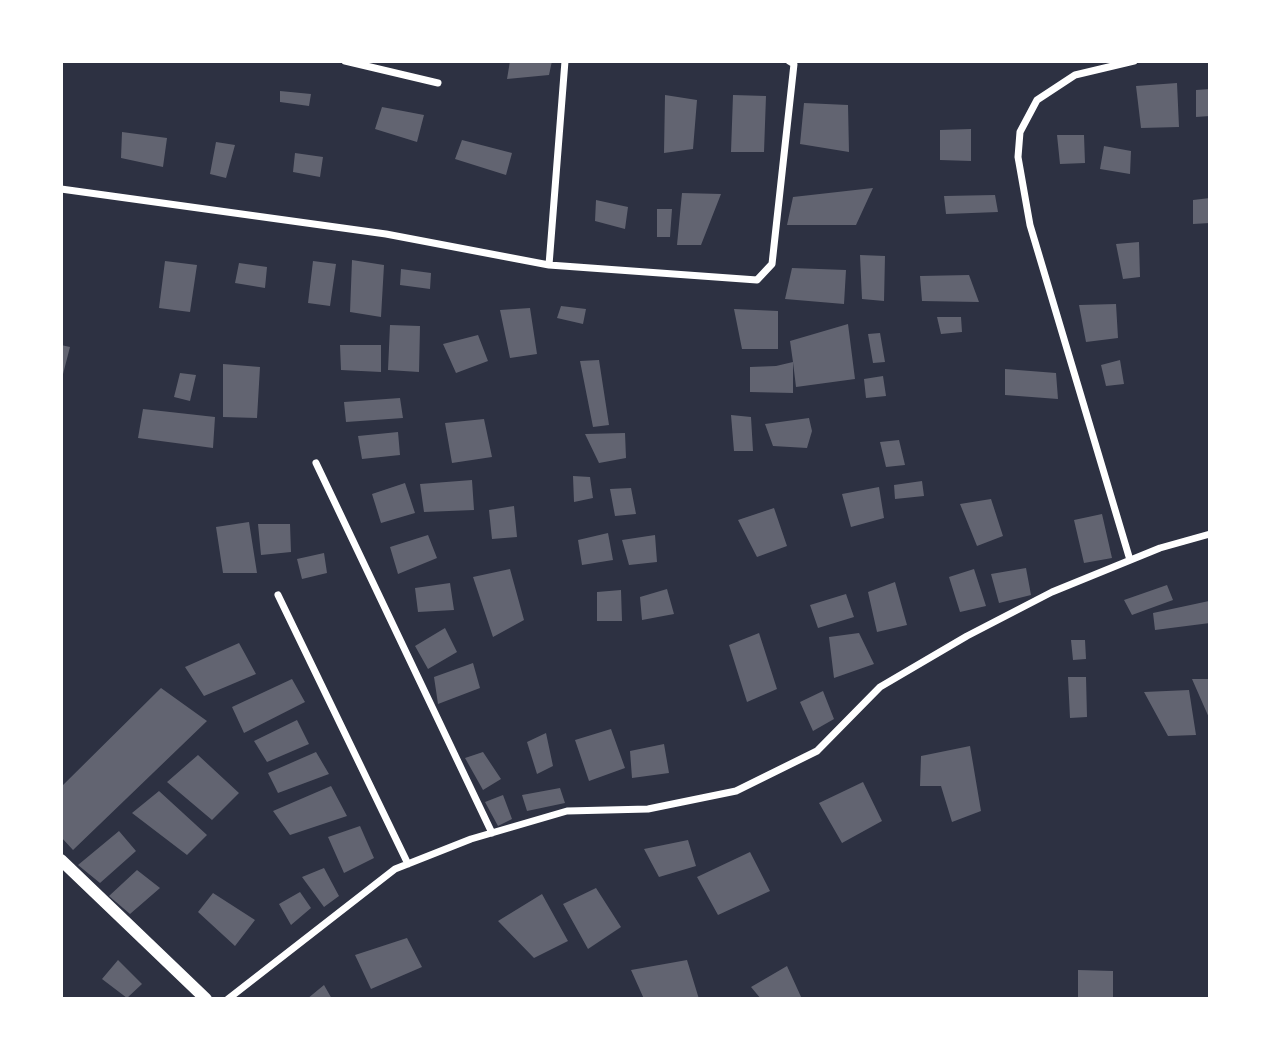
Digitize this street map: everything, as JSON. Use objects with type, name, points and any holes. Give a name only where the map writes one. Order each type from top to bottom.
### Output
[{"type":"street","points":[[345,61],[438,83]]},
{"type":"street","points":[[549,265],[565,61]]},
{"type":"street","points":[[61,189],[386,234],[549,265],[757,281],[772,264],[794,64],[789,61]]},
{"type":"street","points":[[1130,560],[1030,225],[1018,157],[1020,132],[1037,100],[1075,75],[1134,61]]},
{"type":"street","points":[[316,463],[492,833]]},
{"type":"street","points":[[228,999],[395,869],[471,839],[567,811],[648,809],[736,791],[817,751],[880,687],[967,636],[1052,592],[1160,548],[1210,534]]},
{"type":"street","points":[[278,595],[408,864]]},
{"type":"street","points":[[61,860],[206,999]]},
{"type":"building","points":[[510,61],[552,61],[549,75],[507,79]]},
{"type":"building","points":[[1177,83],[1179,127],[1141,128],[1136,86]]},
{"type":"building","points":[[1210,89],[1210,116],[1196,117],[1196,90]]},
{"type":"building","points":[[280,91],[311,94],[309,106],[280,102]]},
{"type":"building","points":[[665,95],[697,100],[693,149],[664,153]]},
{"type":"building","points":[[733,95],[766,96],[764,152],[731,152]]},
{"type":"building","points":[[804,103],[848,105],[849,152],[800,144]]},
{"type":"building","points":[[382,107],[424,115],[417,142],[375,129]]},
{"type":"building","points":[[971,129],[971,161],[940,160],[940,130]]},
{"type":"building","points":[[122,132],[167,138],[163,167],[121,158]]},
{"type":"building","points":[[1057,135],[1084,135],[1085,163],[1060,164]]},
{"type":"building","points":[[462,140],[512,153],[506,175],[455,159]]},
{"type":"building","points":[[216,142],[235,145],[226,178],[210,174]]},
{"type":"building","points":[[1104,146],[1131,151],[1130,174],[1100,169]]},
{"type":"building","points":[[295,153],[323,157],[320,177],[293,172]]},
{"type":"building","points":[[873,188],[856,225],[787,225],[793,197]]},
{"type":"building","points":[[682,193],[721,194],[701,245],[677,245]]},
{"type":"building","points":[[995,195],[998,212],[946,214],[944,196]]},
{"type":"building","points":[[1210,198],[1210,223],[1193,224],[1193,200]]},
{"type":"building","points":[[596,200],[628,207],[625,229],[595,221]]},
{"type":"building","points":[[657,209],[672,209],[670,237],[657,237]]},
{"type":"building","points":[[1139,242],[1140,277],[1123,279],[1116,244]]},
{"type":"building","points":[[860,255],[885,256],[884,301],[862,299]]},
{"type":"building","points":[[352,260],[384,265],[381,317],[350,312]]},
{"type":"building","points":[[165,261],[197,265],[190,312],[159,308]]},
{"type":"building","points":[[313,261],[336,264],[330,306],[308,303]]},
{"type":"building","points":[[239,263],[267,267],[265,288],[235,283]]},
{"type":"building","points":[[792,268],[846,270],[844,304],[785,299]]},
{"type":"building","points":[[401,269],[431,273],[430,289],[400,285]]},
{"type":"building","points":[[969,275],[979,302],[922,301],[920,276]]},
{"type":"building","points":[[1116,304],[1118,338],[1086,342],[1079,305]]},
{"type":"building","points":[[561,306],[586,309],[583,324],[557,318]]},
{"type":"building","points":[[530,308],[537,354],[510,358],[500,310]]},
{"type":"building","points":[[734,309],[778,311],[778,349],[742,349]]},
{"type":"building","points":[[937,317],[961,317],[962,332],[941,334]]},
{"type":"building","points":[[848,324],[855,379],[796,387],[790,341]]},
{"type":"building","points":[[390,325],[420,326],[419,372],[388,370]]},
{"type":"building","points":[[880,333],[885,362],[873,363],[868,334]]},
{"type":"building","points":[[478,335],[488,361],[456,373],[443,344]]},
{"type":"building","points":[[61,345],[70,347],[62,378],[61,378]]},
{"type":"building","points":[[340,345],[381,345],[381,372],[341,370]]},
{"type":"building","points":[[599,360],[609,425],[593,427],[580,361]]},
{"type":"building","points":[[1120,360],[1124,384],[1106,386],[1101,365]]},
{"type":"building","points":[[793,362],[793,393],[750,392],[750,367]]},
{"type":"building","points":[[223,364],[260,367],[257,418],[223,417]]},
{"type":"building","points":[[1005,369],[1056,373],[1058,399],[1005,395]]},
{"type":"building","points":[[180,373],[196,375],[190,401],[174,397]]},
{"type":"building","points":[[883,376],[886,396],[866,398],[864,379]]},
{"type":"building","points":[[400,398],[403,418],[346,422],[344,402]]},
{"type":"building","points":[[143,409],[215,417],[213,448],[138,438]]},
{"type":"building","points":[[731,415],[751,417],[753,451],[734,451]]},
{"type":"building","points":[[809,418],[812,431],[807,448],[773,446],[765,424]]},
{"type":"building","points":[[484,419],[492,457],[452,463],[445,423]]},
{"type":"building","points":[[398,432],[400,455],[362,459],[358,436]]},
{"type":"building","points":[[625,433],[626,458],[599,463],[585,434]]},
{"type":"building","points":[[899,440],[905,465],[886,467],[880,442]]},
{"type":"building","points":[[573,476],[590,477],[593,498],[574,502]]},
{"type":"building","points":[[472,480],[474,510],[424,512],[420,484]]},
{"type":"building","points":[[922,481],[924,496],[895,499],[894,485]]},
{"type":"building","points":[[405,483],[415,513],[381,523],[372,494]]},
{"type":"building","points":[[879,487],[884,518],[851,527],[842,494]]},
{"type":"building","points":[[631,488],[636,514],[615,516],[610,489]]},
{"type":"building","points":[[991,499],[1003,536],[977,546],[960,504]]},
{"type":"building","points":[[514,506],[517,537],[492,539],[489,510]]},
{"type":"building","points":[[774,508],[787,546],[757,557],[738,520]]},
{"type":"building","points":[[1102,514],[1112,558],[1084,563],[1074,520]]},
{"type":"building","points":[[249,522],[257,573],[223,573],[216,527]]},
{"type":"building","points":[[258,524],[290,524],[291,552],[261,555]]},
{"type":"building","points":[[608,533],[613,560],[582,565],[578,540]]},
{"type":"building","points":[[428,535],[437,558],[398,574],[390,547]]},
{"type":"building","points":[[655,535],[657,562],[629,565],[622,540]]},
{"type":"building","points":[[324,553],[327,573],[302,579],[297,559]]},
{"type":"building","points":[[1026,568],[1031,595],[999,603],[991,574]]},
{"type":"building","points":[[510,569],[524,620],[493,637],[473,577]]},
{"type":"building","points":[[974,569],[986,606],[960,612],[949,577]]},
{"type":"building","points":[[895,582],[907,625],[877,632],[868,592]]},
{"type":"building","points":[[450,583],[454,610],[418,612],[415,588]]},
{"type":"building","points":[[1167,585],[1173,600],[1132,615],[1124,600]]},
{"type":"building","points":[[667,589],[674,614],[642,620],[640,597]]},
{"type":"building","points":[[621,590],[622,621],[597,621],[597,592]]},
{"type":"building","points":[[846,594],[854,617],[818,628],[810,605]]},
{"type":"building","points":[[1209,601],[1210,623],[1155,630],[1153,613]]},
{"type":"building","points":[[445,628],[457,652],[428,669],[415,646]]},
{"type":"building","points":[[759,633],[777,689],[747,702],[729,645]]},
{"type":"building","points":[[859,633],[874,664],[834,678],[829,637]]},
{"type":"building","points":[[1071,640],[1085,640],[1086,659],[1073,660]]},
{"type":"building","points":[[239,643],[256,674],[204,696],[185,667]]},
{"type":"building","points":[[473,663],[480,688],[438,704],[434,677]]},
{"type":"building","points":[[1068,677],[1086,677],[1087,717],[1070,718]]},
{"type":"building","points":[[292,679],[305,702],[244,733],[232,707]]},
{"type":"building","points":[[1192,679],[1210,679],[1210,720]]},
{"type":"building","points":[[161,688],[207,721],[73,850],[61,837],[61,787]]},
{"type":"building","points":[[1189,690],[1196,735],[1168,736],[1144,692]]},
{"type":"building","points":[[823,691],[834,719],[813,731],[800,702]]},
{"type":"building","points":[[297,720],[309,744],[267,762],[254,741]]},
{"type":"building","points":[[611,729],[625,768],[589,781],[575,740]]},
{"type":"building","points":[[546,733],[553,766],[537,774],[527,742]]},
{"type":"building","points":[[664,744],[669,773],[632,778],[630,751]]},
{"type":"building","points":[[970,746],[981,811],[952,822],[941,786],[920,786],[921,756]]},
{"type":"building","points":[[316,752],[329,774],[278,793],[268,773]]},
{"type":"building","points":[[483,752],[501,779],[483,790],[465,758]]},
{"type":"building","points":[[198,755],[239,793],[212,820],[167,782]]},
{"type":"building","points":[[863,782],[882,821],[842,843],[819,803]]},
{"type":"building","points":[[331,786],[347,816],[290,835],[273,811]]},
{"type":"building","points":[[560,788],[565,803],[527,811],[522,795]]},
{"type":"building","points":[[159,791],[207,835],[187,855],[132,813]]},
{"type":"building","points":[[503,795],[512,819],[498,826],[485,802]]},
{"type":"building","points":[[360,826],[374,858],[344,873],[328,837]]},
{"type":"building","points":[[119,831],[136,851],[100,883],[78,865]]},
{"type":"building","points":[[688,840],[696,866],[659,877],[644,849]]},
{"type":"building","points":[[750,852],[770,891],[718,915],[697,877]]},
{"type":"building","points":[[324,868],[339,896],[324,907],[302,877]]},
{"type":"building","points":[[137,870],[160,888],[130,914],[109,896]]},
{"type":"building","points":[[596,888],[621,927],[588,949],[563,904]]},
{"type":"building","points":[[300,892],[311,908],[291,925],[279,904]]},
{"type":"building","points":[[213,893],[255,920],[235,946],[198,912]]},
{"type":"building","points":[[542,894],[568,941],[534,958],[498,921]]},
{"type":"building","points":[[407,938],[422,967],[371,989],[355,955]]},
{"type":"building","points":[[118,960],[142,984],[127,998],[102,979]]},
{"type":"building","points":[[687,960],[699,999],[644,999],[631,970]]},
{"type":"building","points":[[787,966],[802,999],[761,999],[751,987]]},
{"type":"building","points":[[1078,970],[1113,971],[1113,999],[1078,999]]},
{"type":"building","points":[[324,985],[332,999],[307,999]]}]
